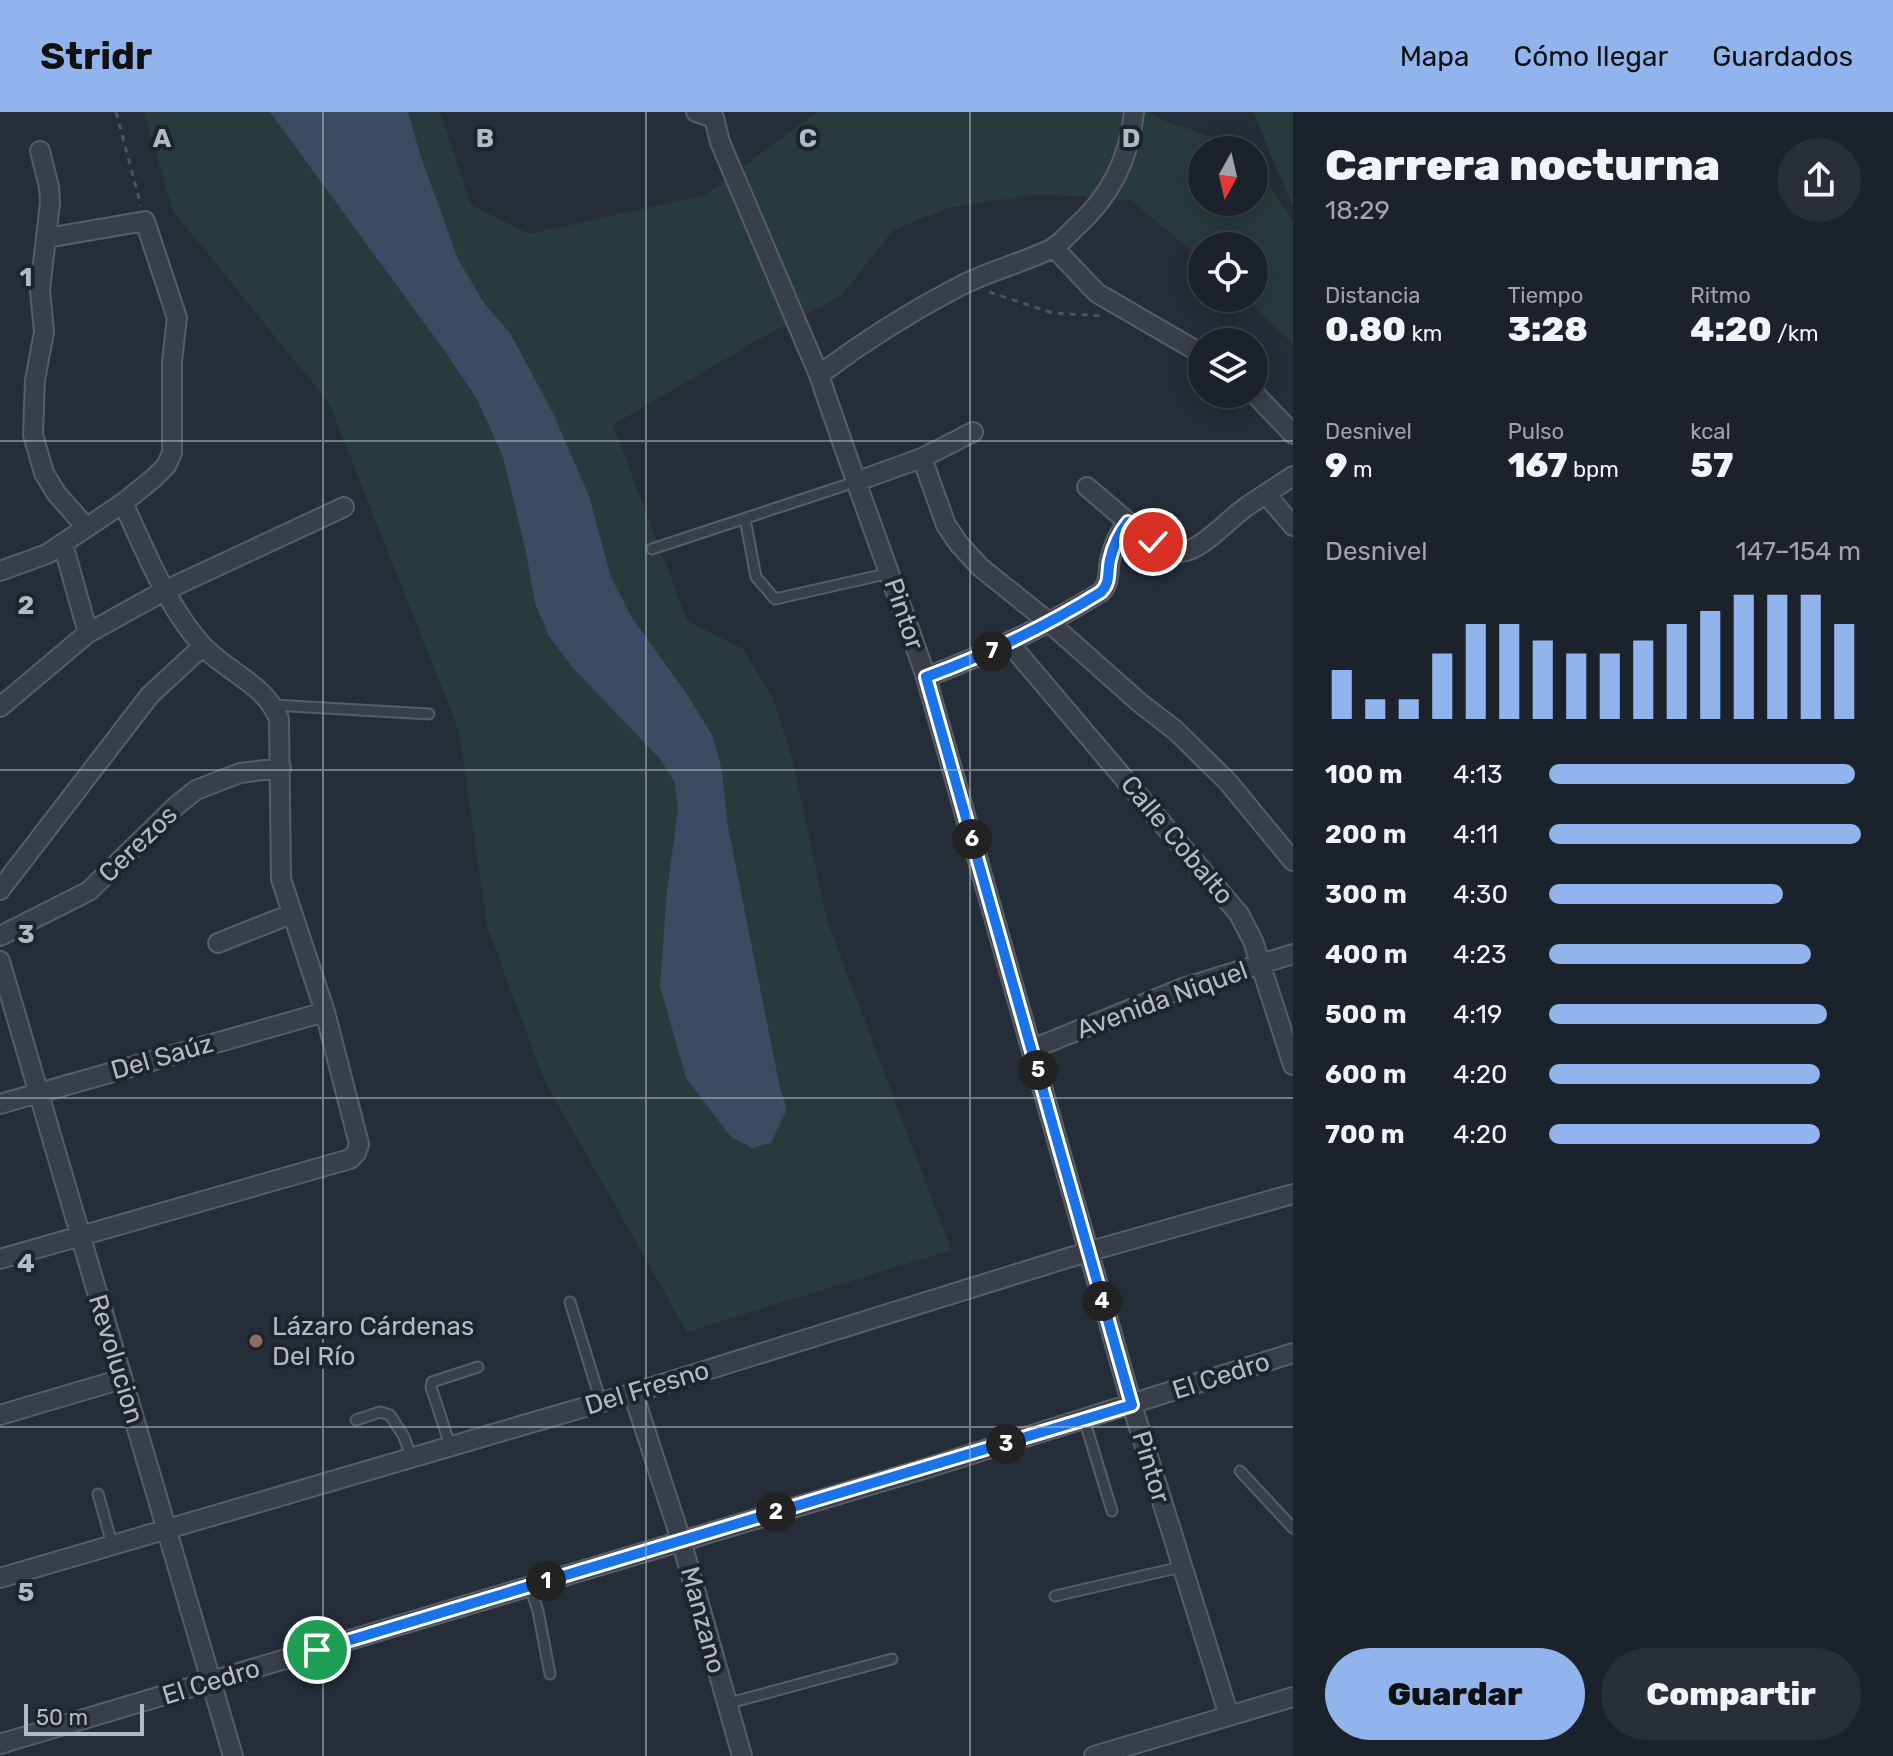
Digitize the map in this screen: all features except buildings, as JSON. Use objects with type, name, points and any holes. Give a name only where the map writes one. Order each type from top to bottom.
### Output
[{"type":"street","name":"Pintor","points":[[696,112],[714,118],[720,142],[819,375],[926,677],[1087,1252],[1229,1716]]},
{"type":"street","points":[[819,375],[868,338],[965,284],[1054,248],[1088,217],[1116,180],[1129,143],[1134,112]]},
{"type":"street","points":[[40,151],[49,187],[47,238],[40,290],[44,332],[35,380],[33,435],[37,455],[50,483],[86,527]]},
{"type":"street","points":[[0,571],[47,554],[123,503],[166,466],[172,453],[172,361],[177,318],[145,221],[47,238]]},
{"type":"street","points":[[1054,248],[1097,293],[1188,346]]},
{"type":"street","points":[[1268,408],[1293,434]]},
{"type":"street","points":[[855,482],[922,458],[973,432]]},
{"type":"street","points":[[922,458],[952,535],[980,567],[1051,624],[1203,757],[1228,782],[1293,861]]},
{"type":"street","points":[[1087,487],[1153,542],[1179,552],[1192,549],[1293,476]]},
{"type":"street","points":[[1266,494],[1293,526]]},
{"type":"street","points":[[0,1259],[350,1159],[359,1144],[325,1012],[281,879],[279,719],[263,693],[203,646],[164,591],[123,503]]},
{"type":"street","points":[[0,707],[88,633],[164,591],[344,507]]},
{"type":"street","points":[[926,677],[1010,644],[1051,624],[1107,587],[1112,553],[1121,530],[1128,522]]},
{"type":"street","points":[[63,544],[88,633]]},
{"type":"street","name":"Calle Cobalto","points":[[1010,644],[1239,914],[1261,963],[1293,1065]]},
{"type":"street","points":[[0,890],[150,695],[203,646]]},
{"type":"street","name":"Cerezos","points":[[0,936],[89,891],[196,790],[240,773],[281,768]]},
{"type":"street","points":[[218,943],[291,914]]},
{"type":"street","name":"Avenida Niquel","points":[[1032,1049],[1183,988],[1293,954]]},
{"type":"street","name":"Revolucion","points":[[0,961],[3,983],[233,1756]]},
{"type":"street","name":"Del Saúz","points":[[0,1104],[325,1012]]},
{"type":"street","name":"Del Fresno","points":[[0,1578],[633,1393],[1087,1252],[1293,1194]]},
{"type":"street","name":"El Cedro","points":[[0,1744],[1132,1405],[1293,1353]]},
{"type":"street","points":[[0,1415],[122,1379]]},
{"type":"street","name":"Manzano","points":[[633,1393],[681,1540],[742,1756]]},
{"type":"street","points":[[1094,1756],[1293,1697]]},
{"type":"lane","points":[[652,549],[855,482]]},
{"type":"lane","points":[[745,519],[756,577],[775,599],[890,573]]},
{"type":"lane","points":[[273,705],[429,714]]},
{"type":"lane","points":[[570,1302],[601,1402]]},
{"type":"lane","points":[[450,1445],[432,1382],[478,1367]]},
{"type":"lane","points":[[356,1420],[380,1412],[390,1415],[404,1437],[411,1456]]},
{"type":"lane","points":[[1084,1419],[1112,1511]]},
{"type":"lane","points":[[1240,1471],[1293,1528]]},
{"type":"lane","points":[[98,1494],[112,1544]]},
{"type":"lane","points":[[1055,1596],[1181,1567]]},
{"type":"lane","points":[[530,1586],[550,1674]]},
{"type":"lane","points":[[726,1704],[892,1659]]},
{"type":"path","points":[[116,112],[145,221]]},
{"type":"path","points":[[965,284],[1053,313],[1109,316]]},
{"type":"shaded area","points":[[144,112],[440,112],[471,205],[529,234],[705,195],[816,112],[1149,112],[1159,119],[1210,136],[1188,136],[1188,216],[1268,216],[1268,182],[1293,221],[1293,344],[1260,312],[1268,312],[1268,232],[1188,232],[1188,248],[1130,200],[1039,194],[948,208],[893,230],[842,295],[756,341],[613,425],[687,620],[743,649],[772,696],[792,758],[827,920],[951,1250],[687,1332],[544,1080],[487,926],[459,731],[329,403],[173,211]]},
{"type":"shaded area","points":[[1253,112],[1293,112],[1293,207],[1268,148],[1268,136],[1263,136]]},
{"type":"water","points":[[270,112],[408,112],[458,259],[484,303],[510,333],[553,413],[589,496],[611,577],[632,618],[687,694],[713,737],[722,771],[728,827],[780,1088],[787,1109],[771,1143],[752,1148],[731,1137],[686,1078],[660,986],[667,890],[678,810],[675,783],[660,759],[573,668],[549,636],[535,603],[503,457],[477,399]]},
{"type":"place","name":"Lázaro Cárdenas Del Río","points":[[256,1341]]},
{"type":"route","points":[[317,1650],[1132,1405],[926,677],[1010,644],[1051,624],[1101,592],[1107,587],[1108,564],[1121,530],[1128,522],[1153,542]]}]
